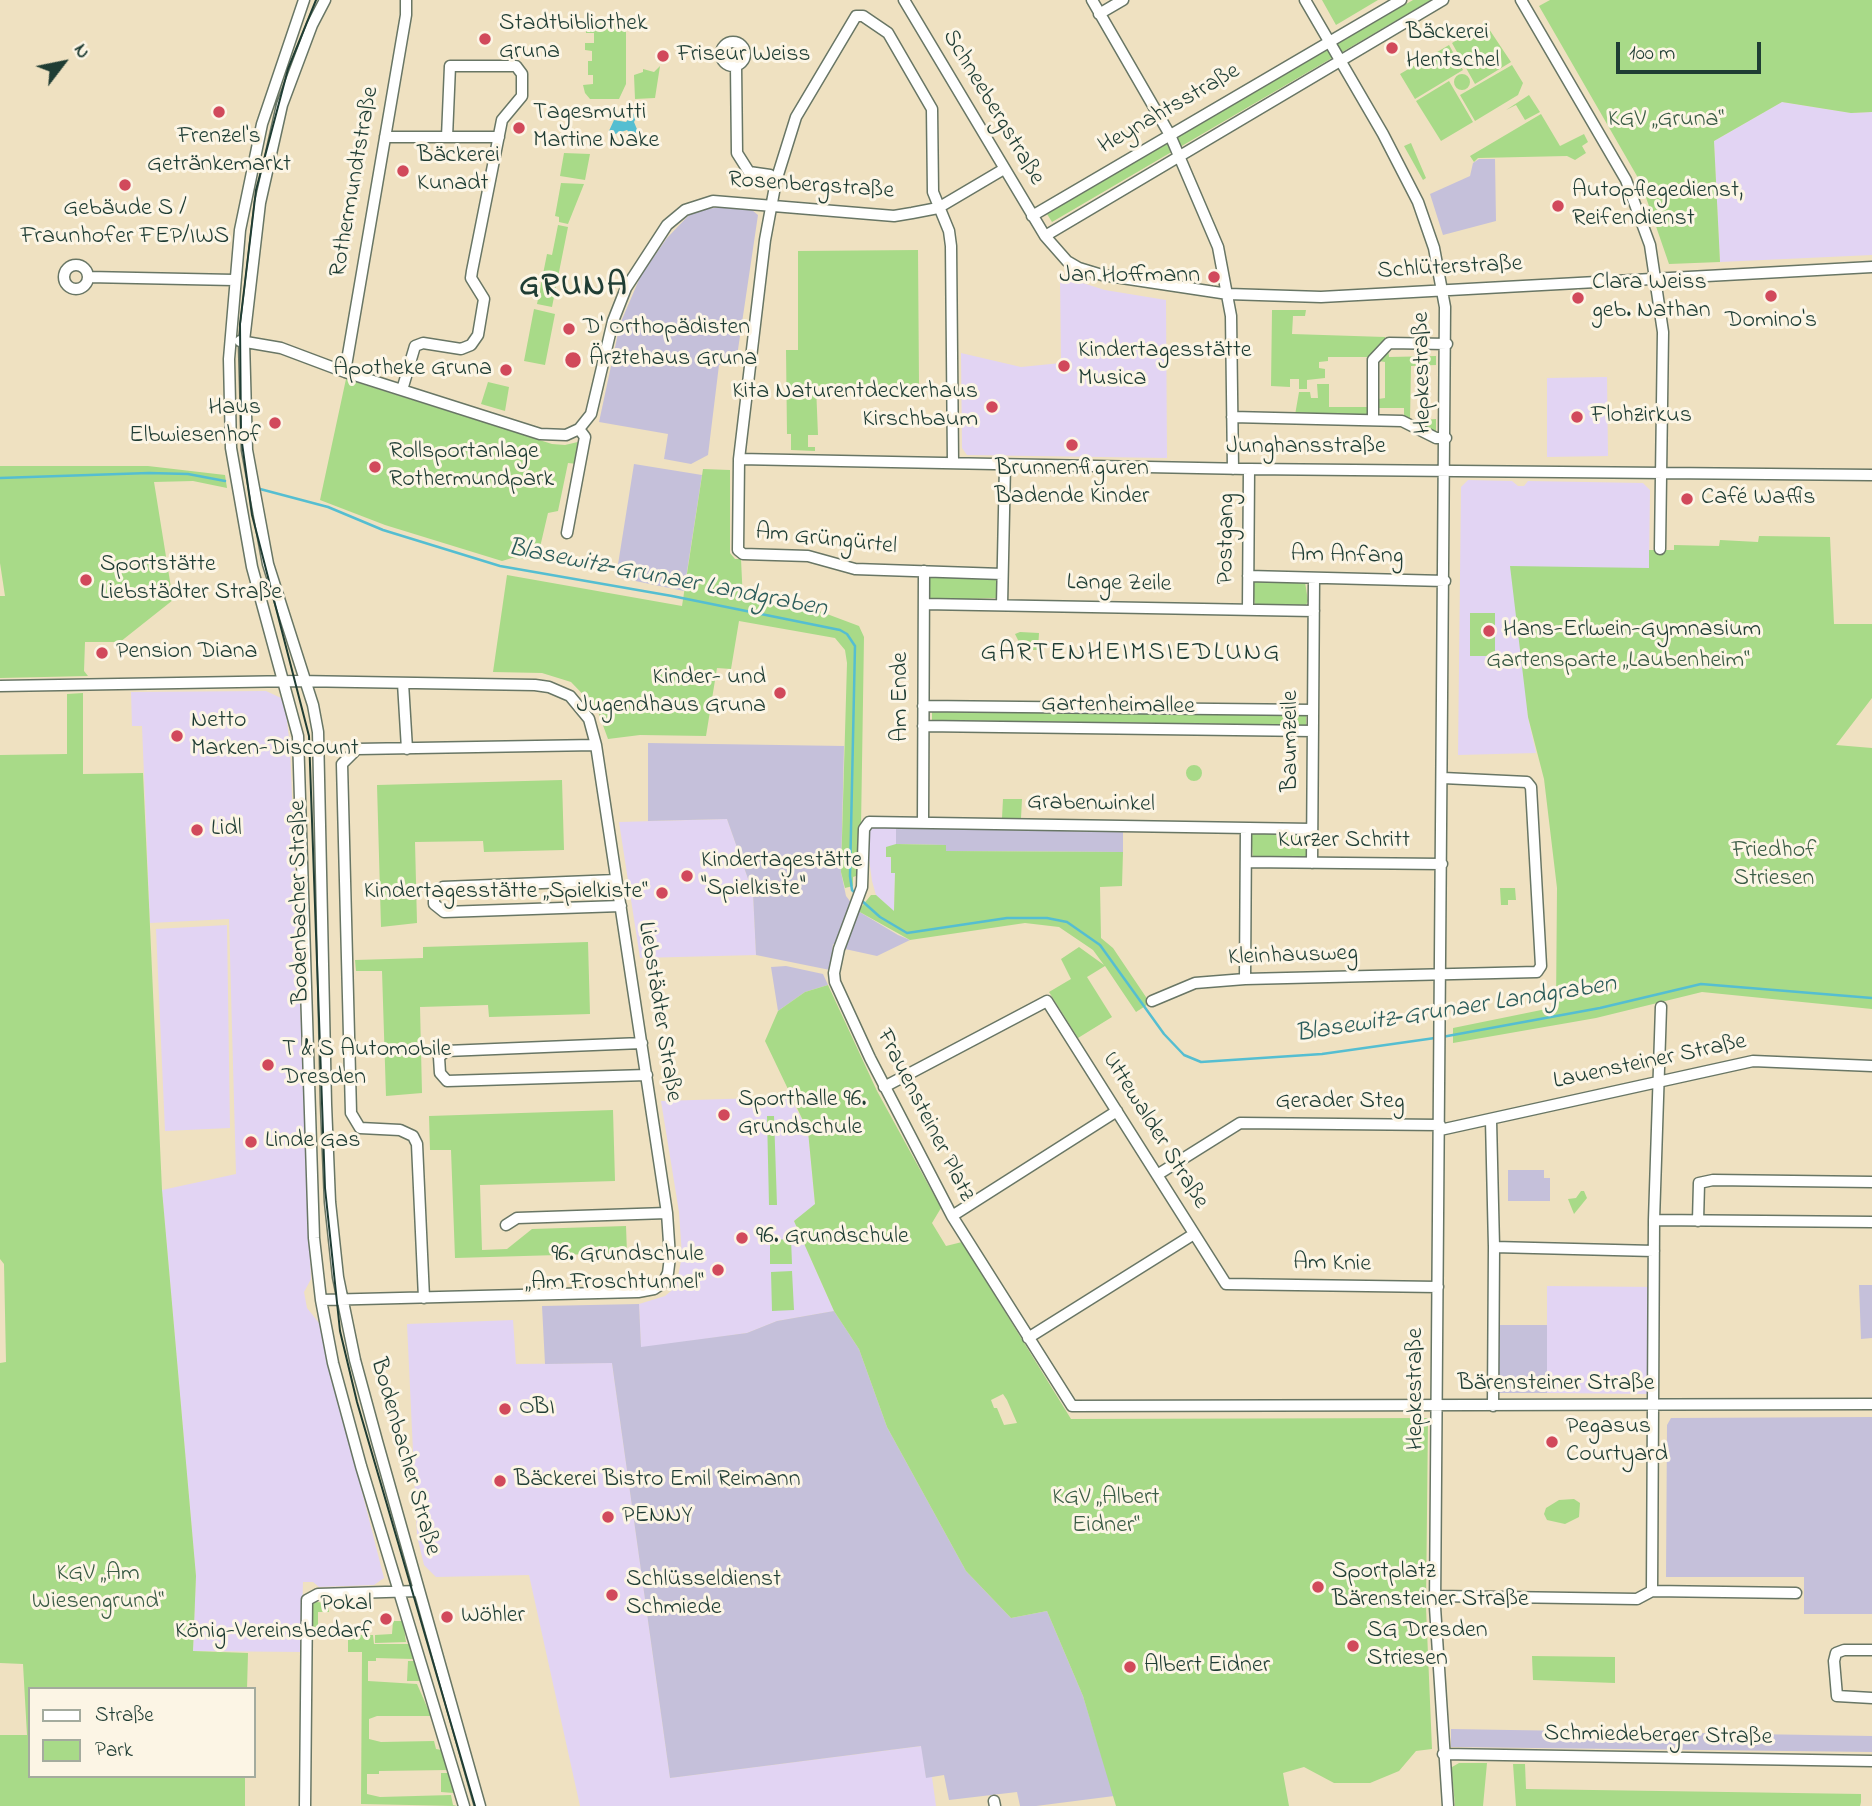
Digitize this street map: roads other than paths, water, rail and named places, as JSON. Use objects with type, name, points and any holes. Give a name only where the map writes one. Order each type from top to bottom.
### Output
[{"type":"street","name":"Bodenbacher Straße","points":[[304,0],[257,142],[240,230],[234,281],[228,391],[238,493],[252,567],[298,736],[314,1238],[321,1300],[342,1395],[398,1593],[412,1626],[464,1806]]},
{"type":"street","name":"Bodenbacher Straße","points":[[325,0],[290,81],[266,170],[249,281],[244,341],[247,450],[268,564],[313,705],[320,754],[328,1153],[334,1251],[355,1360],[480,1806]]},
{"type":"street","name":"Rothermundtstraße","points":[[345,372],[406,15],[406,0]]},
{"type":"street","name":"Schneebergstraße","points":[[904,0],[1045,236]]},
{"type":"street","points":[[1091,0],[1170,135],[1218,247],[1228,294],[1233,348],[1233,469]]},
{"type":"street","points":[[1099,14],[1123,0]]},
{"type":"street","name":"Hepkestraße","points":[[1306,0],[1418,202],[1434,248],[1443,290],[1447,344],[1436,1596],[1448,1806]]},
{"type":"street","name":"Heynahtsstraße","points":[[1032,216],[1401,0]]},
{"type":"street","name":"Heynahtsstraße","points":[[1045,236],[1179,154],[1443,0]]},
{"type":"street","points":[[1521,0],[1631,189],[1644,225],[1657,279],[1663,332],[1660,549]]},
{"type":"street","name":"Schneebergstraße","points":[[776,181],[796,117],[853,19],[860,16],[888,33],[931,106],[933,192],[949,231],[951,246],[953,463]]},
{"type":"street","points":[[736,65],[737,153],[749,172],[770,176],[776,181],[739,459]]},
{"type":"street","points":[[402,390],[415,346],[423,343],[461,349],[471,345],[478,335],[484,299],[471,278],[502,120],[522,96],[522,74],[516,66],[450,66],[447,70],[447,137]]},
{"type":"street","points":[[385,136],[499,137]]},
{"type":"street","name":"Rosenbergstraße","points":[[579,429],[586,423],[596,400],[620,302],[634,273],[667,225],[685,210],[704,202],[894,216],[938,208],[1004,169]]},
{"type":"street","name":"Schlüterstraße","points":[[1045,236],[1057,253],[1079,268],[1126,280],[1228,294],[1321,297],[1872,267]]},
{"type":"street","points":[[88,277],[234,281]]},
{"type":"street","points":[[230,340],[281,348],[345,372],[540,434],[566,435],[579,429],[586,438],[567,533]]},
{"type":"street","name":"Junghansstraße","points":[[1373,420],[1373,360],[1389,343],[1447,344]]},
{"type":"street","name":"Junghansstraße","points":[[1232,417],[1402,421],[1436,438],[1446,438]]},
{"type":"street","name":"Junghansstraße","points":[[739,459],[1233,469],[1872,475]]},
{"type":"street","name":"Am Grüngürtel","points":[[739,459],[739,553],[795,554],[855,569],[1002,574]]},
{"type":"street","points":[[1002,605],[1005,464]]},
{"type":"street","name":"Postgang","points":[[1248,609],[1249,469]]},
{"type":"street","name":"Am Ende","points":[[923,823],[924,571]]},
{"type":"street","name":"Am Anfang","points":[[1248,576],[1445,581]]},
{"type":"street","name":"Baumzeile","points":[[1312,863],[1314,578]]},
{"type":"street","name":"Lange Zeile","points":[[924,604],[1314,611]]},
{"type":"street","name":"Liebstädter Straße","points":[[0,686],[304,681],[549,687],[578,704],[589,719],[596,745],[667,1213],[669,1265],[663,1283],[654,1289],[636,1293],[321,1300]]},
{"type":"street","points":[[403,683],[407,749]]},
{"type":"street","name":"Gartenheimallee","points":[[923,706],[1313,710]]},
{"type":"street","name":"Gartenheimallee","points":[[923,726],[1313,731]]},
{"type":"street","points":[[424,1298],[417,1144],[413,1136],[400,1130],[360,1128],[351,1113],[342,764],[352,751],[596,745]]},
{"type":"street","points":[[1440,972],[1537,972],[1542,966],[1531,787],[1527,782],[1443,778]]},
{"type":"street","name":"Grabenwinkel","points":[[869,822],[1312,829]]},
{"type":"street","name":"Frauensteiner Platz","points":[[869,822],[864,829],[862,887],[834,973],[840,994],[884,1087],[952,1216],[1072,1406]]},
{"type":"street","points":[[1245,979],[1246,828]]},
{"type":"street","name":"Kurzer Schritt","points":[[1246,862],[1442,864]]},
{"type":"street","points":[[616,880],[443,887],[434,895],[434,904],[439,912],[621,906]]},
{"type":"street","name":"Kleinhausweg","points":[[1152,1002],[1195,983],[1440,972]]},
{"type":"street","name":"Uttewalder Straße","points":[[884,1087],[1047,1000],[1226,1284]]},
{"type":"street","points":[[1652,1591],[1654,1220],[1661,1007]]},
{"type":"street","points":[[642,1043],[446,1051],[439,1057],[440,1073],[447,1081],[647,1075]]},
{"type":"street","name":"Lauensteiner Straße","points":[[1440,1127],[1491,1120],[1753,1060],[1872,1066]]},
{"type":"street","points":[[952,1216],[1117,1111]]},
{"type":"street","points":[[1491,1120],[1494,1247],[1493,1406]]},
{"type":"street","name":"Gerader Steg","points":[[1157,1175],[1240,1124],[1440,1127]]},
{"type":"street","points":[[1698,1221],[1699,1183],[1872,1182]]},
{"type":"street","points":[[506,1225],[517,1218],[667,1213]]},
{"type":"street","points":[[1654,1220],[1872,1222]]},
{"type":"street","points":[[1028,1338],[1194,1234]]},
{"type":"street","points":[[1494,1247],[1654,1251]]},
{"type":"street","name":"Am Knie","points":[[1226,1284],[1438,1287]]},
{"type":"street","name":"Bärensteiner Straße","points":[[1072,1406],[1872,1404]]},
{"type":"street","points":[[305,1806],[307,1600],[318,1594],[419,1591]]},
{"type":"street","points":[[1436,1596],[1637,1599],[1652,1591],[1796,1593]]},
{"type":"street","points":[[1872,1650],[1844,1650],[1836,1653],[1834,1661],[1837,1696],[1872,1698]]},
{"type":"street","name":"Schmiedeberger Straße","points":[[1443,1754],[1872,1761]]},
{"type":"water","points":[[635,112],[638,114],[634,122],[641,139],[636,140],[627,130],[612,135],[609,131],[614,120],[626,122]]},
{"type":"waterway","name":"Blasewitz‐Grunaer Landgraben","points":[[0,478],[149,473],[188,474],[225,481]]},
{"type":"waterway","name":"Blasewitz‐Grunaer Landgraben","points":[[260,489],[328,507],[383,530],[500,566],[672,596],[840,630],[847,634],[855,646],[850,876],[852,890],[857,895]]},
{"type":"waterway","name":"Blasewitz‐Grunaer Landgraben","points":[[861,900],[880,917],[907,933],[1007,918],[1047,918],[1067,922],[1100,945],[1164,1034],[1184,1055],[1201,1062],[1322,1054],[1435,1038]]},
{"type":"waterway","name":"Blasewitz‐Grunaer Landgraben","points":[[1442,1037],[1600,1008],[1701,984],[1872,998]]},
{"type":"tram line","points":[[316,0],[288,69],[256,190],[240,324],[241,436],[252,515],[309,736],[325,1188],[340,1331],[357,1402],[475,1806]]},
{"type":"place","name":"Stadtbibliothek Gruna","points":[[485,39]]},
{"type":"place","name":"Bäckerei Hentschel","points":[[1392,48]]},
{"type":"place","name":"Friseur Weiss","points":[[663,56]]},
{"type":"place","name":"Frenzel's Getränkemarkt","points":[[219,112]]},
{"type":"place","name":"Tagesmutti Martine Nake","points":[[519,128]]},
{"type":"place","name":"Bäckerei Kunadt","points":[[403,171]]},
{"type":"place","name":"Gebäude S / Fraunhofer FEP/IWS","points":[[125,185]]},
{"type":"place","name":"Autopflegedienst, Reifendienst","points":[[1558,206]]},
{"type":"place","name":"Jan Hoffmann","points":[[1214,277]]},
{"type":"place","name":"Domino's","points":[[1771,296]]},
{"type":"place","name":"Clara Weiss geb. Nathan","points":[[1578,298]]},
{"type":"place","name":"D' Orthopädisten","points":[[569,329]]},
{"type":"place","name":"Ärztehaus Gruna","points":[[573,360]]},
{"type":"place","name":"Kindertagesstätte Musica","points":[[1064,366]]},
{"type":"place","name":"Apotheke Gruna","points":[[506,370]]},
{"type":"place","name":"Kita Naturentdeckerhaus Kirschbaum","points":[[992,407]]},
{"type":"place","name":"Flohzirkus","points":[[1577,417]]},
{"type":"place","name":"Haus Elbwiesenhof","points":[[275,423]]},
{"type":"place","name":"Brunnenfiguren Badende Kinder","points":[[1072,445]]},
{"type":"place","name":"Rollsportanlage Rothermundpark","points":[[375,467]]},
{"type":"place","name":"Café Waffls","points":[[1687,499]]},
{"type":"place","name":"Sportstätte Liebstädter Straße","points":[[86,580]]},
{"type":"place","name":"Hans-Erlwein-Gymnasium","points":[[1489,631]]},
{"type":"place","name":"Pension Diana","points":[[102,653]]},
{"type":"place","name":"Kinder- und Jugendhaus Gruna","points":[[780,693]]},
{"type":"place","name":"Netto Marken-Discount","points":[[177,736]]},
{"type":"place","name":"Lidl","points":[[197,830]]},
{"type":"place","name":"Kindertagestätte \"Spielkiste\"","points":[[687,876]]},
{"type":"place","name":"Kindertagesstätte „Spielkiste“","points":[[662,893]]},
{"type":"place","name":"T & S Automobile Dresden","points":[[268,1065]]},
{"type":"place","name":"Sporthalle 96. Grundschule","points":[[724,1115]]},
{"type":"place","name":"Linde Gas","points":[[251,1142]]},
{"type":"place","name":"96. Grundschule","points":[[742,1238]]},
{"type":"place","name":"96. Grundschule „Am Froschtunnel“","points":[[718,1270]]},
{"type":"place","name":"OBI","points":[[505,1409]]},
{"type":"place","name":"Pegasus Courtyard","points":[[1552,1442]]},
{"type":"place","name":"Bäckerei Bistro Emil Reimann","points":[[500,1481]]},
{"type":"place","name":"PENNY","points":[[608,1517]]},
{"type":"place","name":"Sportplatz Bärensteiner Straße","points":[[1318,1587]]},
{"type":"place","name":"Schlüsseldienst Schmiede","points":[[612,1595]]},
{"type":"place","name":"Wöhler","points":[[447,1617]]},
{"type":"place","name":"Pokal König-Vereinsbedarf","points":[[386,1619]]},
{"type":"place","name":"SG Dresden Striesen","points":[[1353,1646]]},
{"type":"place","name":"Albert Eidner","points":[[1130,1667]]},
{"type":"district","name":"GRUNA","points":[[574,289]]},
{"type":"district","name":"GARTENHEIMSIEDLUNG","points":[[1131,655]]},
{"type":"park label","name":"KGV „Gruna“","points":[[1666,121]]},
{"type":"park label","name":"Gartensparte „Laubenheim“","points":[[1618,662]]},
{"type":"park label","name":"Friedhof Striesen","points":[[1774,866]]},
{"type":"park label","name":"KGV „Albert Eidner“","points":[[1106,1513]]},
{"type":"park label","name":"KGV „Am Wiesengrund“","points":[[98,1589]]}]
